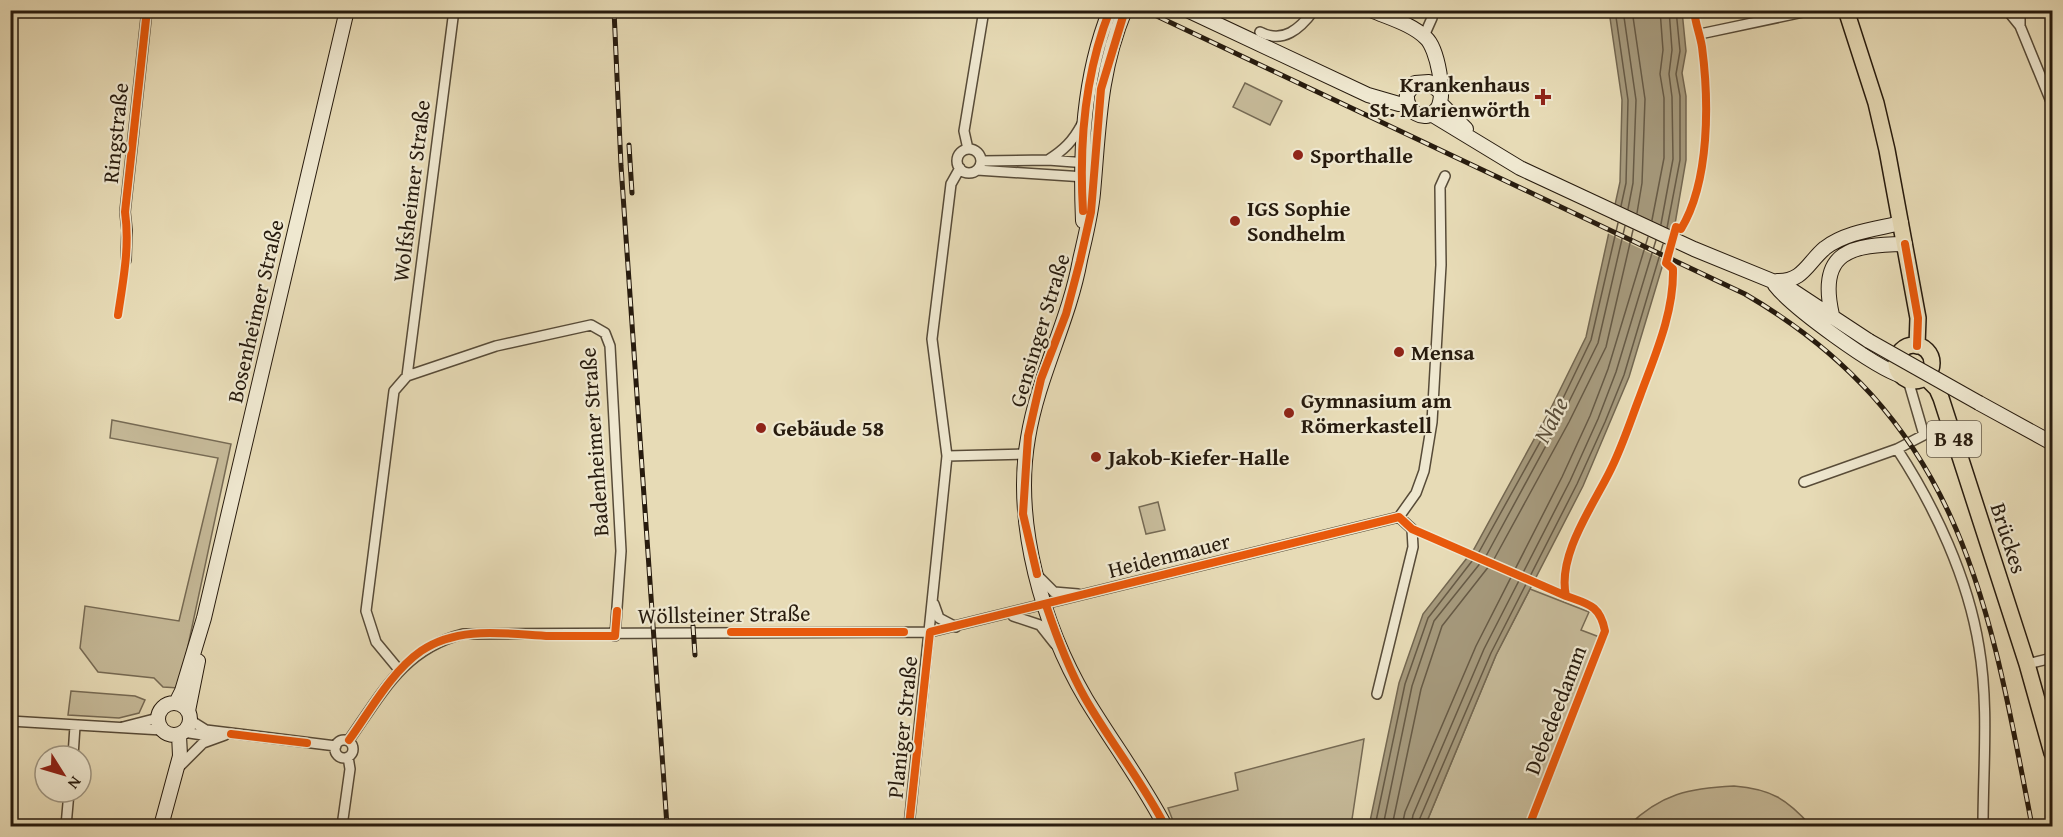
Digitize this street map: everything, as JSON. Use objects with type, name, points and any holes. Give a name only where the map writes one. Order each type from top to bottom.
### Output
[{"type":"main road","points":[[1846,10],[1876,103],[1918,318],[1917,346]]},
{"type":"main road","points":[[1917,346],[1927,351],[1932,362],[1925,377],[1917,381],[1905,378],[1896,366],[1898,355],[1906,347],[1917,346]]},
{"type":"main road","name":"Brückes","points":[[1925,377],[1937,389],[1941,398],[2027,664],[2052,753]]},
{"type":"street","name":"Ringstraße","points":[[126,260],[125,212],[147,10]]},
{"type":"street","name":"Wolfsheimer Straße","points":[[407,376],[454,10]]},
{"type":"street","name":"Planiger Straße","points":[[909,826],[946,456],[932,339],[951,184],[960,168],[958,156],[968,149],[964,131],[984,10]]},
{"type":"street","name":"Gensinger Straße","points":[[1089,170],[1085,119],[1090,74],[1110,10]]},
{"type":"street","name":"Gensinger Straße","points":[[1125,10],[1101,89],[1089,170],[1084,238],[1074,288],[1035,400],[1025,454],[1023,514],[1046,606],[1063,655],[1086,699],[1149,796],[1165,826]]},
{"type":"street","points":[[1187,10],[1368,94],[1399,104],[1407,97],[1428,68],[1434,48]]},
{"type":"street","points":[[1260,32],[1270,38],[1289,34],[1303,24],[1314,10]]},
{"type":"street","points":[[1371,10],[1424,36],[1434,48],[1440,97],[1431,114]]},
{"type":"street","points":[[1424,36],[1432,18],[1432,10]]},
{"type":"street","points":[[1700,34],[1813,10]]},
{"type":"street","points":[[2007,10],[2020,26],[2052,104]]},
{"type":"street","points":[[2020,10],[2020,26]]},
{"type":"street","name":"Bosenheimer Straße","points":[[162,824],[176,723],[183,691],[204,618],[347,11]]},
{"type":"street","points":[[1419,82],[1429,82],[1489,150]]},
{"type":"street","points":[[1407,97],[1417,114],[1431,114],[1520,168],[1678,241],[1772,281],[1832,315],[1869,341],[2052,443]]},
{"type":"street","points":[[1048,160],[1064,150],[1074,140],[1085,119]]},
{"type":"street","points":[[968,149],[978,152],[979,166]]},
{"type":"street","points":[[960,168],[966,172],[979,166],[1048,160],[1089,170]]},
{"type":"street","points":[[979,166],[1089,170]]},
{"type":"street","points":[[1377,694],[1413,547],[1412,530],[1399,517],[1407,508],[1420,482],[1432,422],[1441,265],[1440,187],[1445,176]]},
{"type":"street","points":[[1772,281],[1787,282],[1799,276],[1824,249],[1840,239],[1901,223]]},
{"type":"street","points":[[1832,315],[1829,279],[1833,267],[1841,257],[1860,246],[1905,243]]},
{"type":"street","points":[[1772,281],[1789,300],[1865,358],[1905,378],[1924,435],[1897,449],[1804,482]]},
{"type":"street","name":"Badenheimer Straße","points":[[407,376],[496,346],[567,330],[591,325],[605,333],[610,346],[621,551],[615,636]]},
{"type":"street","points":[[400,671],[376,642],[366,611],[394,392],[407,376]]},
{"type":"street","points":[[1897,449],[1933,511],[1957,569],[1979,647],[1985,714],[1983,826]]},
{"type":"street","points":[[946,456],[1025,454]]},
{"type":"street","name":"Heidenmauer","points":[[930,632],[1046,606],[1399,517]]},
{"type":"street","name":"Heidenmauer","points":[[1037,574],[1054,592],[1086,595]]},
{"type":"street","points":[[933,592],[939,618],[956,627]]},
{"type":"street","points":[[1008,615],[1025,618],[1040,625],[1063,655]]},
{"type":"street","name":"Bosenheimer Straße","points":[[162,824],[182,748],[176,723],[196,682],[204,618]]},
{"type":"street","name":"Wöllsteiner Straße","points":[[349,740],[400,671],[419,652],[439,640],[464,634],[615,636],[751,632],[930,632]]},
{"type":"street","points":[[2027,664],[2052,658]]},
{"type":"street","points":[[10,721],[108,728],[176,723],[231,734],[336,746]]},
{"type":"street","points":[[176,723],[217,737]]},
{"type":"street","points":[[74,744],[75,726]]},
{"type":"street","points":[[177,773],[190,753],[217,737],[231,734]]},
{"type":"street","points":[[336,746],[341,740],[349,740],[354,748],[348,757],[350,769],[342,826]]},
{"type":"street","points":[[336,746],[339,756],[348,757]]},
{"type":"street","points":[[66,826],[68,804]]},
{"type":"shaded area","points":[[1245,83],[1282,101],[1270,125],[1233,107]]},
{"type":"shaded area","points":[[112,420],[231,444],[179,688],[163,687],[154,678],[98,672],[80,648],[85,606],[179,621],[218,458],[110,438]]},
{"type":"shaded area","points":[[1158,502],[1165,530],[1146,534],[1139,507]]},
{"type":"shaded area","points":[[1530,589],[1589,612],[1581,630],[1602,638],[1529,826],[1425,826],[1496,655]]},
{"type":"shaded area","points":[[71,691],[135,696],[145,700],[139,713],[119,718],[68,715]]},
{"type":"shaded area","points":[[1364,739],[1351,826],[1175,826],[1168,808],[1238,790],[1235,773]]},
{"type":"shaded area","points":[[1734,786],[1747,787],[1777,797],[1786,802],[1811,826],[1628,826],[1652,807],[1676,795],[1689,791]]},
{"type":"water","name":"Nahe","points":[[1609,11],[1682,11],[1686,51],[1682,73],[1686,96],[1686,160],[1675,224],[1629,377],[1583,486],[1496,655],[1425,826],[1369,826],[1399,683],[1423,614],[1474,549],[1549,412],[1586,337],[1620,182],[1622,100]]},
{"type":"pier","points":[[1610,219],[1671,247],[1667,261],[1607,233]]},
{"type":"railway","points":[[614,10],[621,166],[667,826]]},
{"type":"railway","points":[[1144,10],[1745,294],[1818,344],[1875,399],[1919,458],[1953,523],[1979,592],[1999,666],[2032,826]]},
{"type":"railway","points":[[629,145],[632,193]]},
{"type":"railway","points":[[693,626],[695,655]]},
{"type":"cycle path","points":[[118,315],[126,251],[125,212],[147,10]]},
{"type":"cycle path","points":[[1083,211],[1083,135],[1089,84],[1101,34],[1110,10]]},
{"type":"cycle path","points":[[1037,574],[1023,514],[1028,436],[1041,379],[1066,314],[1080,261],[1091,212],[1101,89],[1125,10]]},
{"type":"cycle path","name":"Debedeedamm","points":[[1529,826],[1605,631],[1600,616],[1592,607],[1566,596],[1565,581],[1571,548],[1618,454],[1657,349],[1667,318],[1672,285],[1673,269],[1666,263],[1676,227],[1681,229],[1691,210],[1698,188],[1705,140],[1706,91],[1702,47],[1694,10]]},
{"type":"cycle path","points":[[1905,244],[1918,318],[1917,346]]},
{"type":"cycle path","points":[[909,826],[930,632],[1399,517],[1412,529],[1566,596]]},
{"type":"cycle path","points":[[1046,605],[1063,653],[1079,687],[1165,826]]},
{"type":"cycle path","points":[[349,740],[400,670],[421,651],[436,643],[451,637],[484,633],[615,636],[617,611]]},
{"type":"cycle path","points":[[731,632],[904,632]]},
{"type":"cycle path","points":[[231,734],[307,743]]},
{"type":"place","name":"Krankenhaus St. Marienwörth","points":[[1543,97]]},
{"type":"place","name":"Sporthalle","points":[[1298,155]]},
{"type":"place","name":"IGS Sophie Sondhelm","points":[[1235,221]]},
{"type":"place","name":"Mensa","points":[[1399,352]]},
{"type":"place","name":"Gymnasium am Römerkastell","points":[[1289,413]]},
{"type":"place","name":"Gebäude 58","points":[[761,428]]},
{"type":"place","name":"Jakob-Kiefer-Halle","points":[[1096,457]]}]
